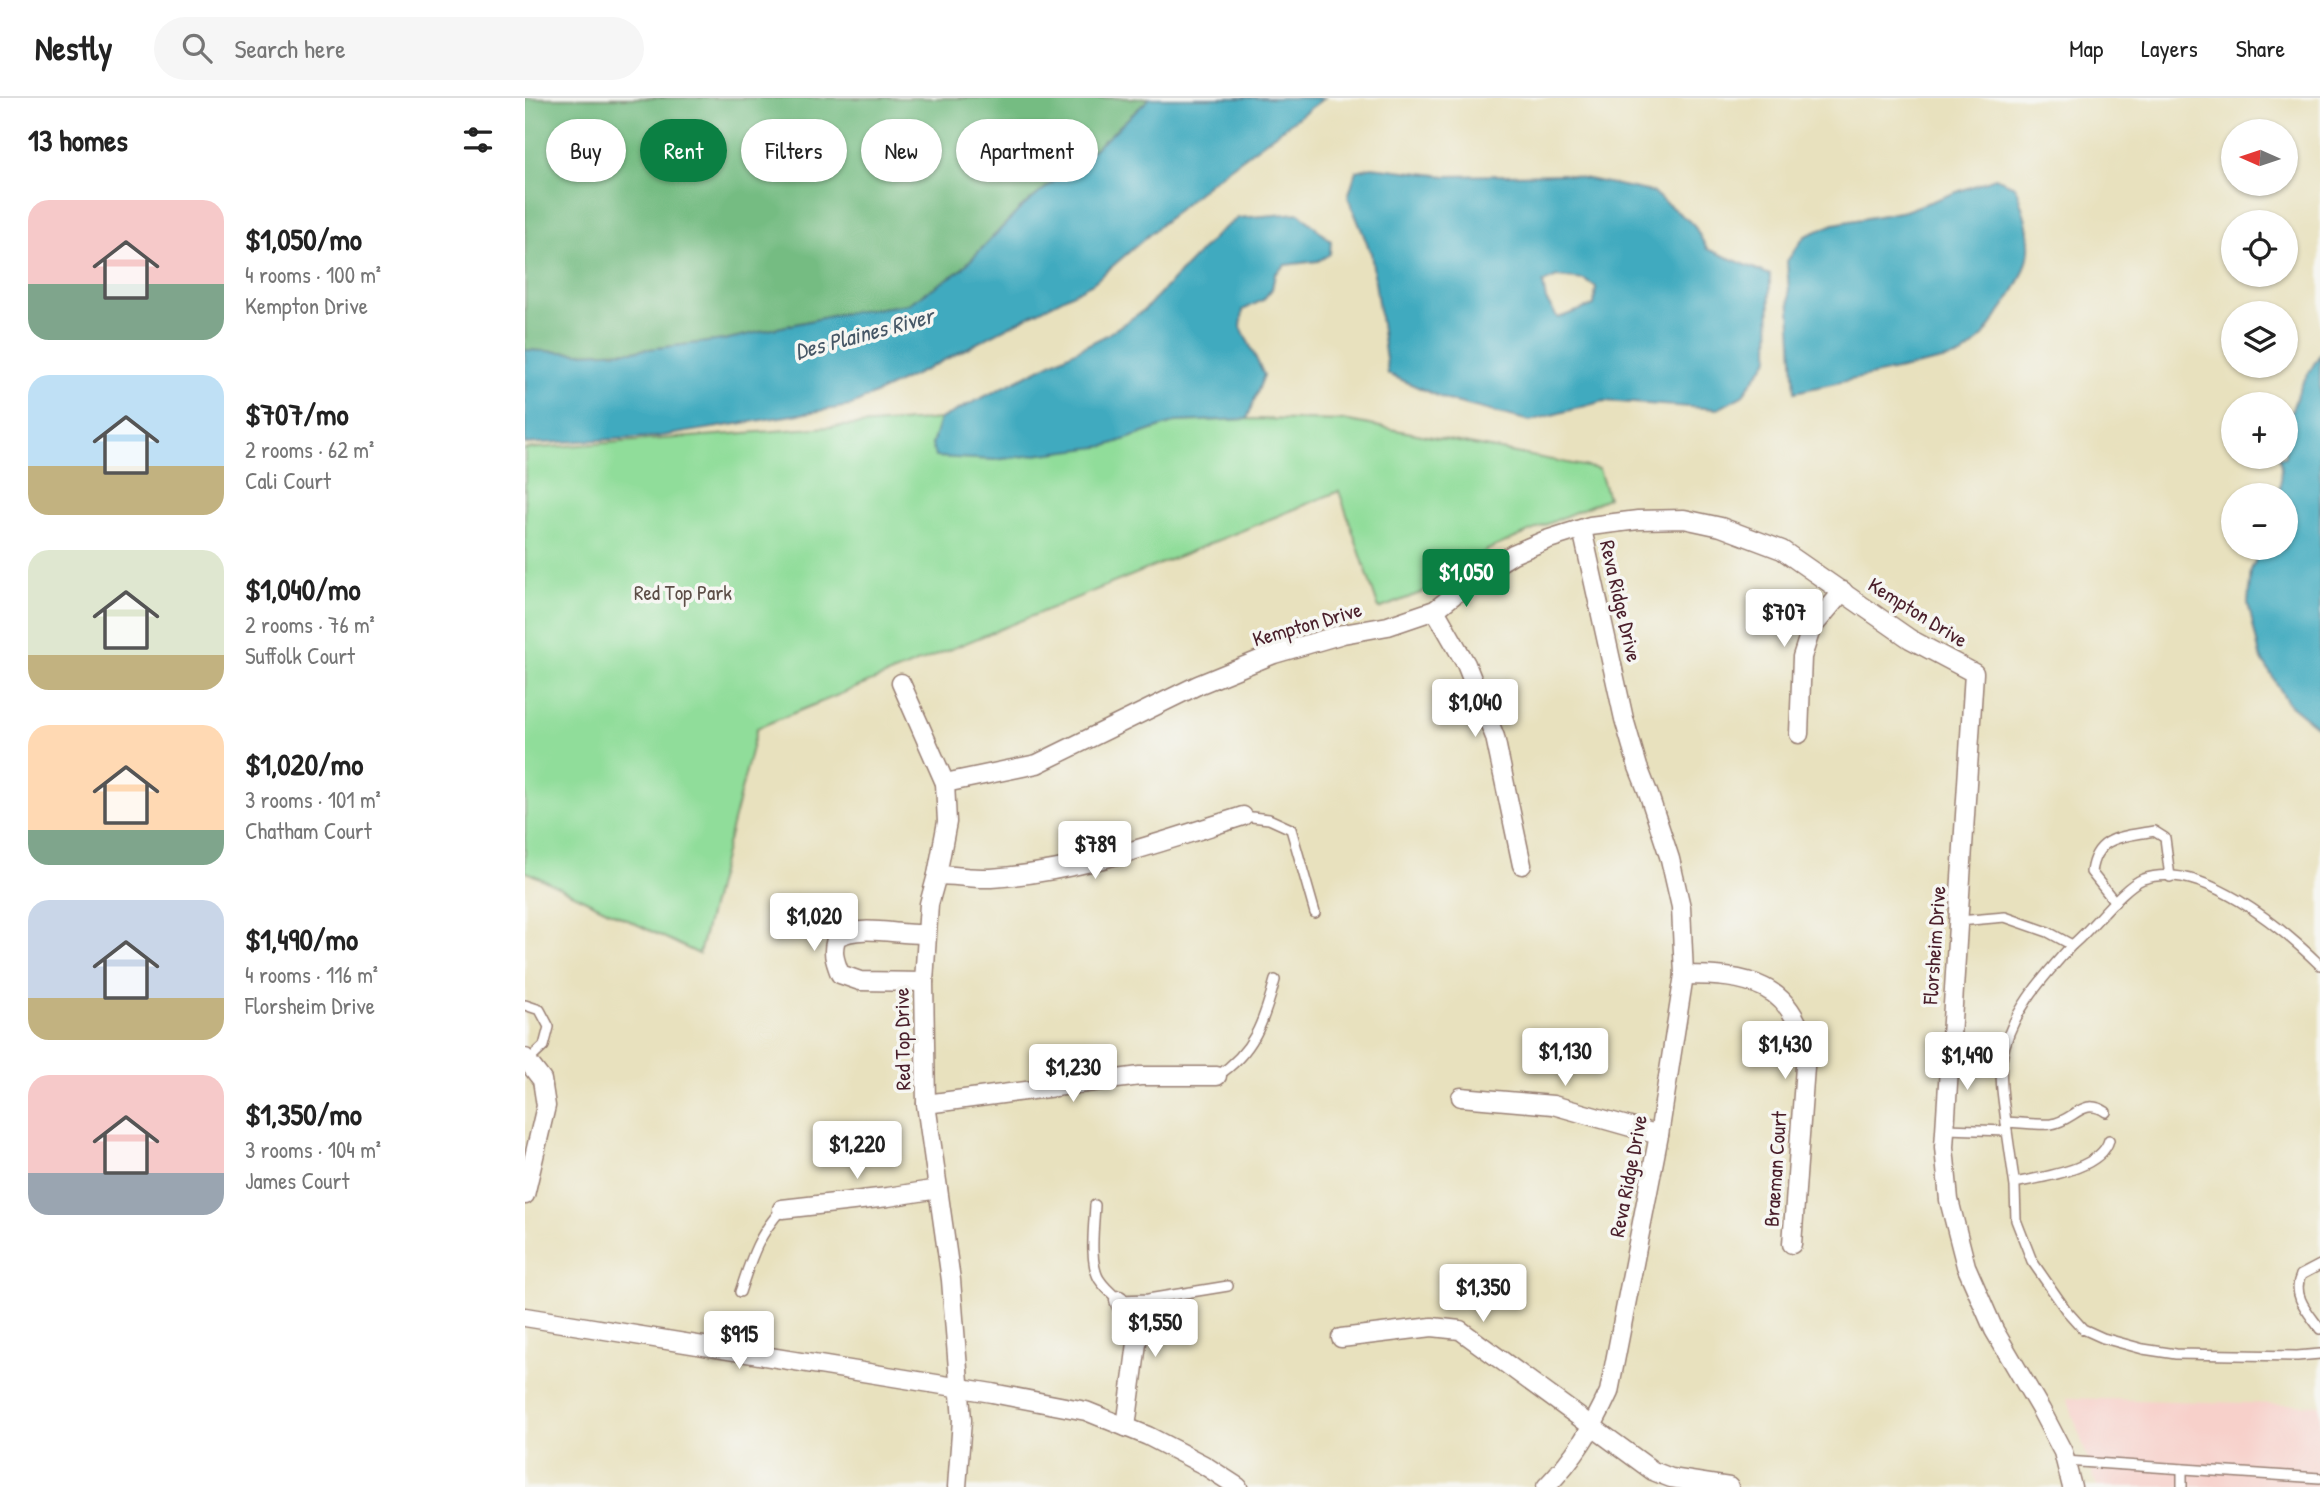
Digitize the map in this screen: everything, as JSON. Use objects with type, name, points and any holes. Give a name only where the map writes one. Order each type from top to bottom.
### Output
[{"type":"street","name":"Kempton Drive","points":[[945,783],[1037,764],[1198,685],[1274,654],[1343,634],[1388,626],[1435,610],[1478,576],[1513,555],[1546,540],[1582,529],[1639,520],[1684,519],[1721,527],[1782,550],[1910,639],[1974,673]]},
{"type":"street","name":"Reva Ridge Drive","points":[[1546,1487],[1564,1469],[1592,1428],[1609,1392],[1659,1135],[1683,975],[1681,907],[1670,859],[1637,767],[1582,529]]},
{"type":"street","points":[[1799,734],[1802,657],[1811,629],[1843,591]]},
{"type":"street","points":[[1435,610],[1466,664],[1495,737],[1522,865]]},
{"type":"street","name":"Florsheim Drive","points":[[1974,673],[1944,1147],[1949,1200],[1966,1266],[1994,1330],[2041,1410],[2065,1461],[2072,1487]]},
{"type":"street","name":"Red Top Drive","points":[[901,683],[945,783],[947,822],[925,934],[926,1104],[951,1280],[960,1388],[962,1420],[957,1487]]},
{"type":"street","points":[[937,874],[988,878],[1047,872],[1112,858],[1243,816]]},
{"type":"street","points":[[924,982],[860,981],[840,974],[834,959],[833,946],[837,937],[849,930],[925,934]]},
{"type":"street","name":"Braeman Court","points":[[1683,975],[1727,975],[1763,985],[1785,1003],[1802,1028],[1806,1053],[1792,1244]]},
{"type":"street","points":[[525,1195],[546,1106],[542,1080],[527,1059]]},
{"type":"street","points":[[926,1104],[1140,1076],[1217,1076]]},
{"type":"street","points":[[1461,1097],[1553,1105],[1659,1135]]},
{"type":"street","points":[[782,1209],[938,1189]]},
{"type":"street","points":[[1119,1300],[1137,1343],[1126,1427]]},
{"type":"street","points":[[525,1317],[1086,1411],[1148,1436],[1204,1465],[1238,1487]]},
{"type":"street","points":[[1341,1338],[1432,1327],[1460,1330],[1653,1471],[1671,1478],[1729,1487]]},
{"type":"lane","points":[[1243,816],[1269,819],[1291,829],[1315,913]]},
{"type":"lane","points":[[2115,902],[2091,872],[2093,857],[2109,840],[2154,831],[2165,838],[2170,877]]},
{"type":"lane","points":[[2320,965],[2244,904],[2218,890],[2188,879],[2170,877],[2142,880],[2115,902],[2049,970],[2011,1027],[2002,1060],[2015,1183],[2016,1220],[2032,1261],[2066,1310],[2083,1329],[2103,1338],[2143,1349],[2176,1353],[2297,1356],[2320,1354]]},
{"type":"lane","points":[[1959,921],[2005,917],[2048,932],[2072,945]]},
{"type":"lane","points":[[1217,1076],[1235,1064],[1255,1038],[1275,980]]},
{"type":"lane","points":[[525,1005],[541,1010],[549,1027],[544,1046],[527,1059]]},
{"type":"lane","points":[[1945,1129],[2051,1124],[2064,1120],[2086,1106],[2097,1106],[2106,1112]]},
{"type":"lane","points":[[2015,1183],[2097,1159],[2107,1149],[2109,1140]]},
{"type":"lane","points":[[1095,1205],[1094,1261],[1097,1275],[1101,1283],[1119,1300],[1148,1299],[1228,1286]]},
{"type":"lane","points":[[740,1292],[756,1245],[766,1226],[782,1209]]},
{"type":"lane","points":[[2320,1265],[2301,1275],[2298,1296],[2320,1329]]},
{"type":"lane","points":[[2065,1461],[2320,1478]]},
{"type":"lane","points":[[2182,1469],[2182,1487]]},
{"type":"lane","points":[[2298,1476],[2298,1487]]},
{"type":"shaded area","points":[[2067,1398],[2320,1405],[2320,1487],[2097,1487]]},
{"type":"green space","points":[[525,98],[1150,98],[1098,145],[1098,119],[956,119],[956,182],[1053,182],[1020,209],[961,270],[908,304],[840,314],[724,340],[632,351],[580,353],[525,350]]},
{"type":"green space","name":"Red Top Park","points":[[940,419],[932,445],[1106,446],[1176,422],[1247,419],[1349,421],[1599,469],[1608,498],[1487,550],[1436,587],[1379,609],[1339,491],[757,728],[699,954],[525,871],[525,449]]},
{"type":"water","name":"Des Plaines River","points":[[1150,98],[1324,98],[1209,183],[1093,283],[850,406],[656,437],[525,444],[525,350],[580,353],[632,351],[724,340],[840,314],[908,304],[961,270],[1020,209],[1053,182],[1098,182],[1098,145]]},
{"type":"water","points":[[1372,167],[1446,176],[1563,174],[1652,192],[1694,225],[1707,249],[1770,275],[1769,358],[1742,396],[1718,409],[1604,401],[1530,421],[1447,400],[1388,374],[1371,253],[1348,197],[1356,171]],"holes":[[[1557,277],[1584,280],[1596,287],[1594,305],[1558,318],[1546,300],[1543,283]]]},
{"type":"water","points":[[1995,178],[2015,186],[2027,223],[2029,252],[2012,294],[1979,341],[1961,356],[1795,392],[1787,261],[1805,236],[1834,224],[1905,211]]},
{"type":"water","points":[[1299,213],[1331,241],[1330,254],[1318,261],[1285,265],[1275,274],[1272,289],[1263,300],[1243,310],[1241,327],[1264,375],[1247,419],[1176,422],[1106,446],[995,460],[935,457],[932,445],[940,419],[1105,336],[1144,310],[1219,232],[1238,218]]},
{"type":"water","points":[[2320,354],[2320,729],[2289,704],[2260,656],[2248,603],[2251,570],[2256,560],[2298,560],[2298,483],[2280,483],[2281,469],[2298,469],[2298,394]]}]
